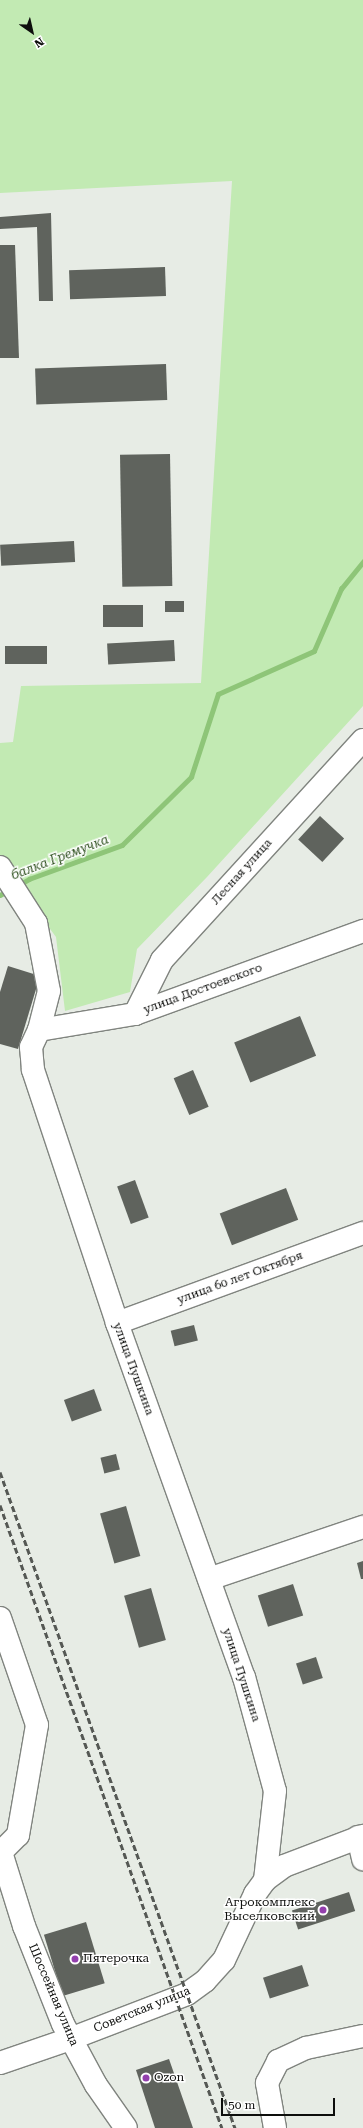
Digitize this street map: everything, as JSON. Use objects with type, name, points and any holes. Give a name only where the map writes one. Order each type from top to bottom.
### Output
[{"type":"street","name":"Лесная улица","points":[[135,1014],[162,960],[363,740]]},
{"type":"street","name":"улица Пушкина","points":[[9,880],[36,923],[49,990],[39,1030],[31,1047],[33,1070],[117,1323],[244,1677],[275,1791],[266,1880]]},
{"type":"street","name":"улица Достоевского","points":[[39,1030],[135,1014],[363,931]]},
{"type":"street","name":"улица 60 лет Октября","points":[[117,1323],[363,1233]]},
{"type":"street","points":[[209,1579],[363,1527]]},
{"type":"street","name":"Шоссейная улица","points":[[0,1618],[37,1725],[18,1835],[1,1850],[24,1926],[47,1988],[70,2039],[96,2085],[126,2128]]},
{"type":"street","points":[[360,1837],[363,1859]]},
{"type":"street","name":"Советская улица","points":[[0,2063],[70,2039],[186,1994],[205,1980],[224,1960],[255,1894],[266,1880],[284,1866],[360,1837]]},
{"type":"street","points":[[275,2128],[267,2083],[278,2061],[306,2048],[363,2036]]},
{"type":"green space","points":[[0,0],[363,0],[363,706],[207,877],[137,949],[130,992],[65,1011],[56,937],[0,861],[0,743],[13,742],[21,686],[201,683],[232,181],[0,193]]},
{"type":"building","points":[[51,213],[53,301],[39,301],[37,227],[0,229],[0,217]]},
{"type":"building","points":[[0,245],[15,245],[19,358],[0,358]]},
{"type":"building","points":[[165,267],[166,296],[70,299],[69,270]]},
{"type":"building","points":[[166,364],[167,400],[36,405],[35,369]]},
{"type":"building","points":[[170,454],[172,586],[122,587],[120,455]]},
{"type":"building","points":[[74,541],[75,562],[1,566],[0,545]]},
{"type":"building","points":[[165,601],[184,601],[184,612],[165,612]]},
{"type":"building","points":[[103,605],[143,605],[143,627],[103,627]]},
{"type":"building","points":[[174,640],[175,661],[108,664],[107,644]]},
{"type":"building","points":[[5,646],[47,646],[47,664],[5,664]]},
{"type":"building","points":[[320,816],[344,839],[322,862],[298,839]]},
{"type":"building","points":[[8,966],[40,976],[18,1049],[0,1044],[0,992]]},
{"type":"building","points":[[300,1016],[316,1056],[250,1082],[234,1043]]},
{"type":"building","points":[[193,1070],[209,1107],[189,1115],[174,1078]]},
{"type":"building","points":[[135,1180],[149,1218],[131,1224],[117,1186]]},
{"type":"building","points":[[286,1188],[298,1220],[232,1245],[220,1213]]},
{"type":"building","points":[[194,1325],[198,1341],[175,1346],[171,1331]]},
{"type":"building","points":[[94,1389],[102,1411],[72,1422],[64,1400]]},
{"type":"building","points":[[116,1454],[120,1470],[104,1473],[100,1458]]},
{"type":"building","points":[[126,1506],[140,1556],[114,1563],[100,1513]]},
{"type":"building","points":[[363,1561],[363,1579],[361,1579],[357,1563]]},
{"type":"building","points":[[293,1584],[303,1615],[268,1627],[258,1595]]},
{"type":"building","points":[[151,1588],[166,1640],[139,1648],[124,1596]]},
{"type":"building","points":[[316,1657],[323,1678],[303,1684],[296,1663]]},
{"type":"building","points":[[349,1892],[355,1911],[298,1930],[292,1911]]},
{"type":"building","name":"Пятерочка","points":[[86,1922],[105,1983],[63,1996],[44,1935]]},
{"type":"building","points":[[302,1965],[309,1986],[270,1999],[263,1978]]},
{"type":"building","points":[[169,2059],[193,2128],[155,2128],[136,2070]]},
{"type":"waterway","name":"балка Гремучка","points":[[19,885],[29,879],[122,845],[191,777],[218,694],[314,651],[341,589],[363,562]]},
{"type":"waterway","name":"балка Гремучка","points":[[0,895],[9,890]]},
{"type":"railway","points":[[0,1472],[235,2128]]},
{"type":"railway","points":[[0,1505],[222,2128]]},
{"type":"place","name":"Агрокомплекс Выселковский","points":[[323,1910]]},
{"type":"place","name":"Пятерочка","points":[[75,1959]]},
{"type":"place","name":"Ozon","points":[[146,2078]]}]
